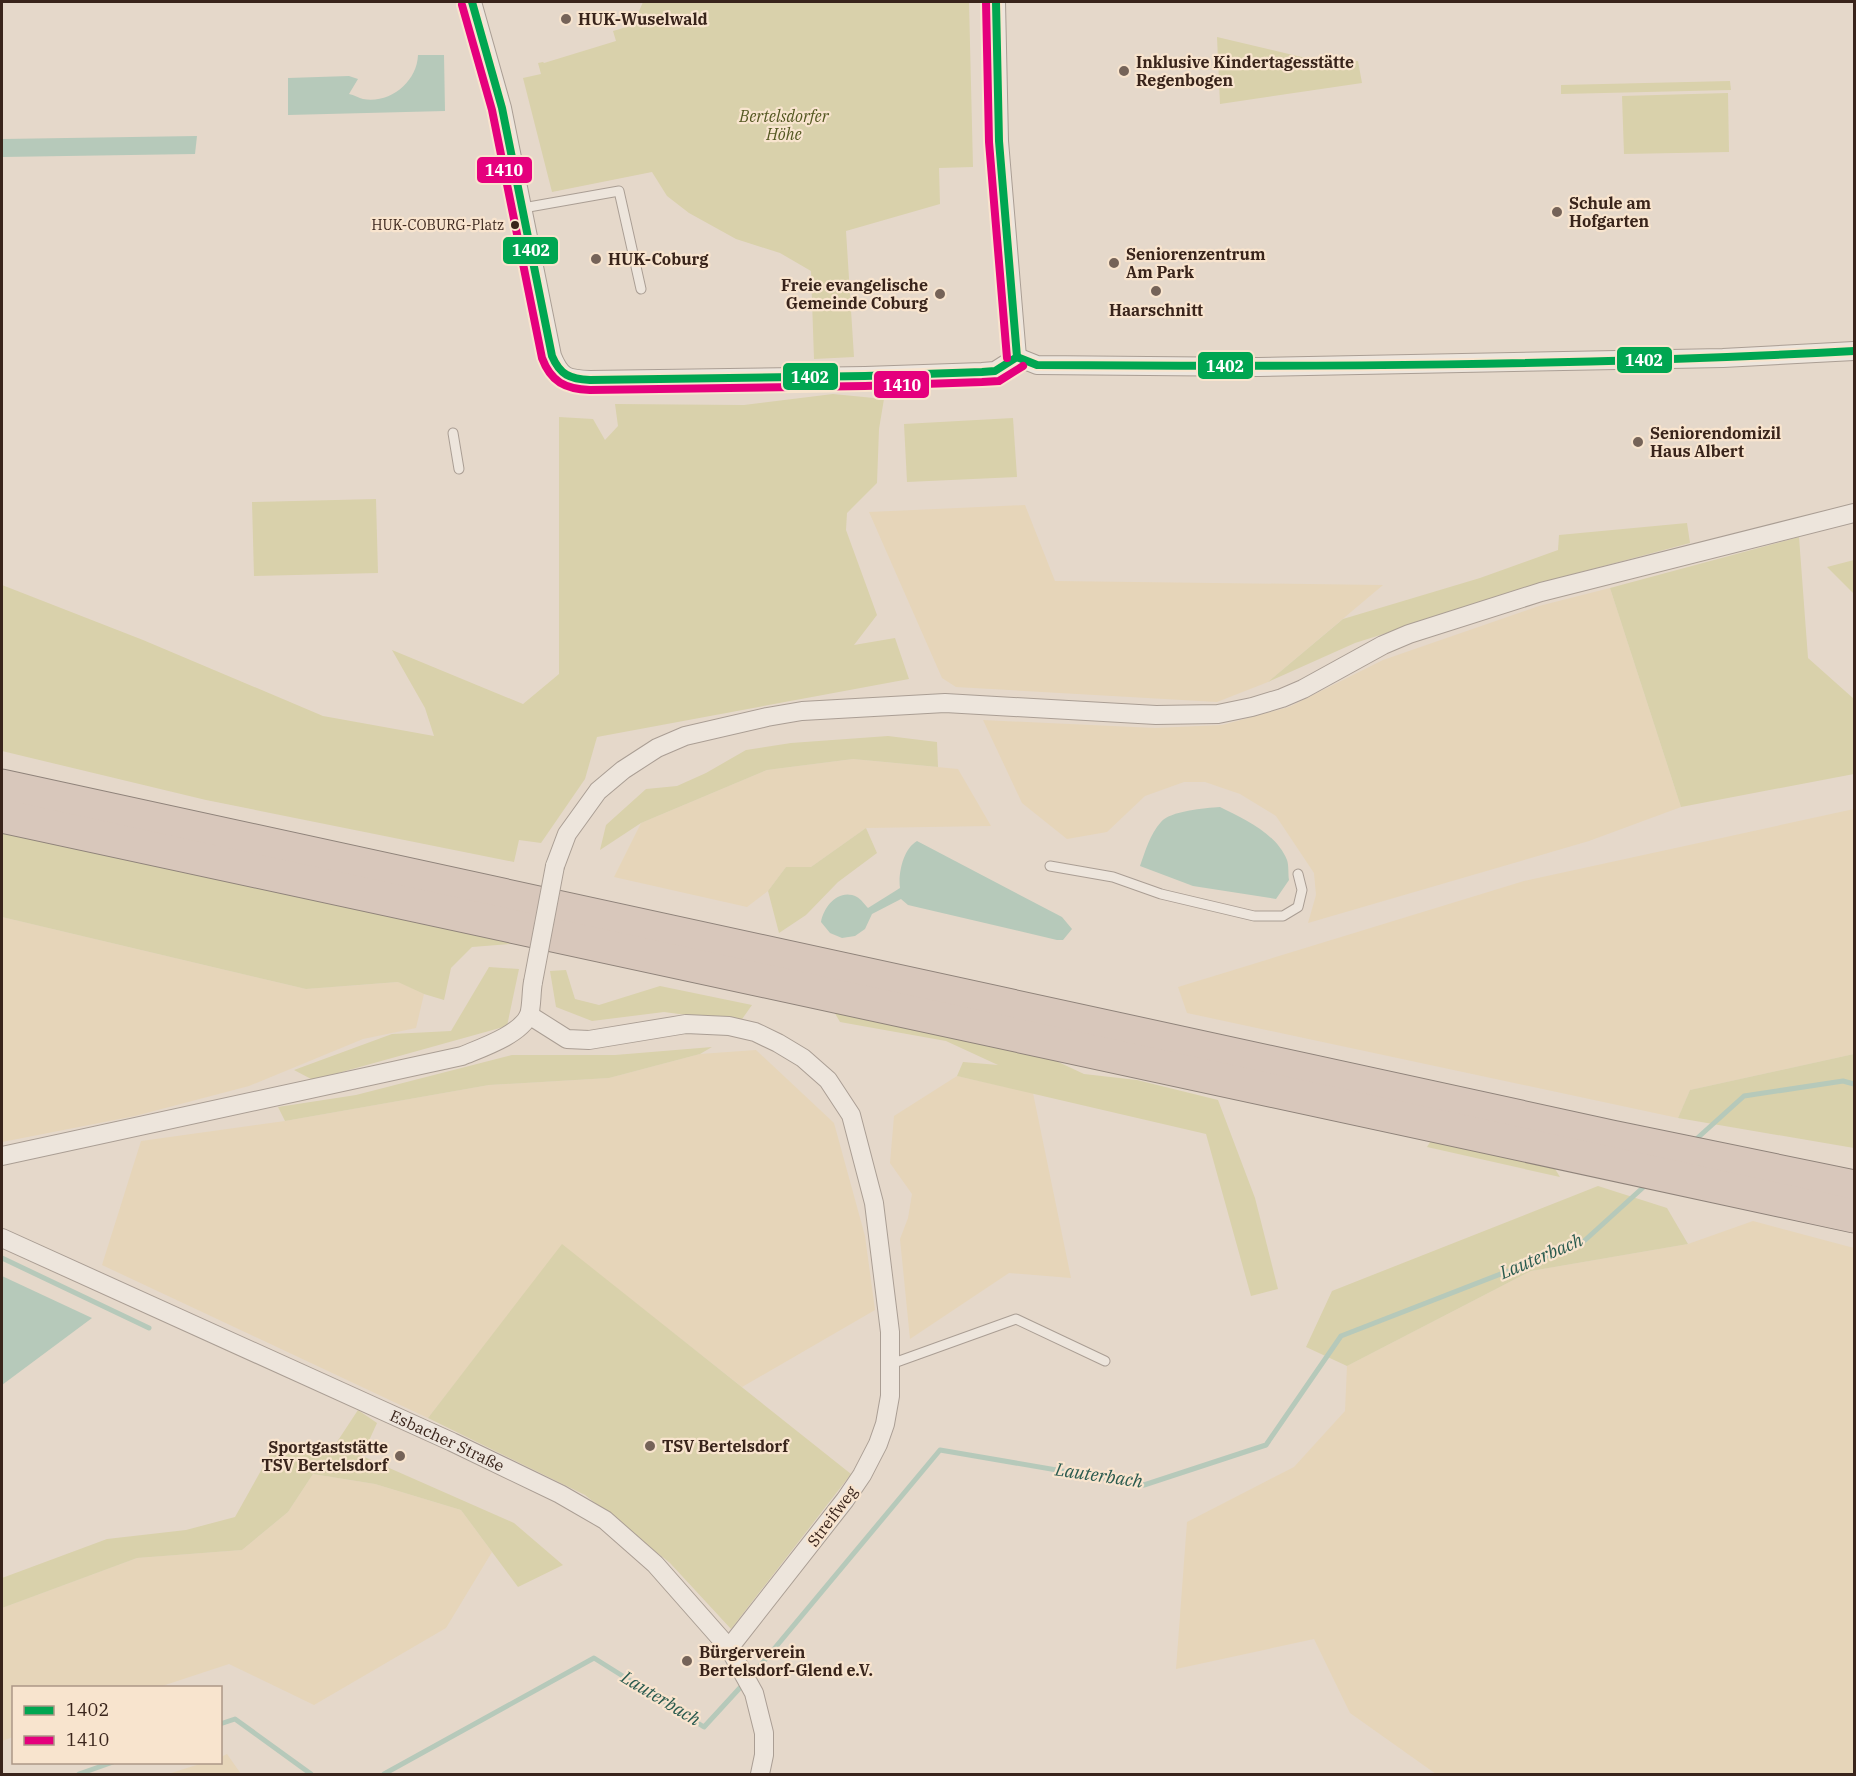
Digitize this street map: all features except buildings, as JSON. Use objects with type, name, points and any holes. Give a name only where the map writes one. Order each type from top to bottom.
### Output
[{"type":"highway","points":[[2,786],[1601,1148]]},
{"type":"highway","points":[[2,816],[1721,1173],[1854,1187]]},
{"type":"highway","points":[[1721,1173],[1854,1216]]},
{"type":"street","points":[[472,2],[502,108],[552,356],[557,369],[567,378],[590,380],[814,377],[995,371],[1017,357]]},
{"type":"street","points":[[996,2],[999,141],[1017,357]]},
{"type":"street","points":[[1017,357],[1037,365],[1259,367],[1723,358],[1854,351]]},
{"type":"street","points":[[2,1156],[462,1056],[500,1040],[514,1031],[529,1015],[555,866],[567,834],[598,791],[623,770],[657,748],[686,736],[802,711],[945,703],[1155,715],[1218,714],[1282,698],[1383,645],[1409,634],[1541,592],[1854,513]]},
{"type":"street","name":"Streifweg","points":[[529,1015],[567,1039],[589,1040],[686,1024],[729,1026],[755,1032],[803,1058],[828,1080],[851,1115],[874,1203],[890,1332],[890,1396],[885,1424],[878,1444],[862,1475],[845,1500],[729,1648]]},
{"type":"street","name":"Esbacher Straße","points":[[2,1238],[452,1443],[560,1494],[605,1520],[662,1572],[729,1648],[754,1693],[764,1733],[764,1755],[760,1774]]},
{"type":"lane","points":[[523,208],[619,191],[641,289]]},
{"type":"lane","points":[[453,433],[459,469]]},
{"type":"lane","points":[[1050,866],[1113,877],[1161,894],[1218,909],[1270,917],[1283,916],[1298,907],[1302,890],[1298,874]]},
{"type":"lane","points":[[891,1364],[1016,1319],[1104,1361]]},
{"type":"shaded area","points":[[418,55],[444,55],[445,111],[288,115],[288,78],[349,76],[358,79],[349,94],[373,100],[392,94],[407,82],[413,74]]},
{"type":"shaded area","points":[[197,136],[195,154],[2,157],[2,139]]},
{"type":"shaded area","points":[[1025,505],[1055,581],[1383,585],[1268,682],[1217,702],[956,687],[942,678],[869,512]]},
{"type":"shaded area","points":[[1610,588],[1681,807],[1589,841],[1308,923],[1316,895],[1314,873],[1276,816],[1240,794],[1205,782],[1184,782],[1145,796],[1107,832],[1067,839],[1022,803],[983,720],[1155,728],[1222,725],[1289,707],[1383,660],[1539,606]]},
{"type":"shaded area","points":[[853,759],[958,769],[991,826],[866,828],[811,867],[786,867],[768,891],[747,907],[614,877],[641,823],[767,770]]},
{"type":"shaded area","points":[[1220,807],[1258,828],[1282,850],[1288,862],[1289,880],[1276,899],[1193,886],[1140,866],[1148,843],[1166,818],[1188,811]]},
{"type":"shaded area","points":[[1854,809],[1854,1054],[1690,1090],[1678,1118],[1187,1013],[1178,987],[1524,881]]},
{"type":"shaded area","points":[[917,841],[1062,917],[1072,929],[1063,940],[1057,940],[908,905],[901,899],[872,914],[865,929],[855,936],[842,938],[830,933],[821,922],[825,910],[833,900],[850,895],[858,898],[868,908],[900,888],[902,862],[908,850]]},
{"type":"shaded area","points":[[2,917],[306,989],[399,982],[424,994],[416,1028],[363,1039],[249,1086],[135,1116],[2,1142]]},
{"type":"shaded area","points":[[756,1050],[834,1123],[865,1236],[875,1310],[742,1387],[562,1245],[428,1418],[102,1265],[141,1141],[285,1121],[489,1085],[609,1078],[700,1054]]},
{"type":"shaded area","points":[[957,1076],[1033,1093],[1071,1278],[1009,1273],[910,1339],[900,1239],[908,1218],[912,1194],[890,1163],[894,1116]]},
{"type":"shaded area","points":[[1753,1221],[1854,1248],[1854,1774],[1436,1774],[1350,1713],[1314,1639],[1176,1669],[1187,1522],[1294,1467],[1345,1411],[1347,1366],[1531,1271],[1688,1244]]},
{"type":"shaded area","points":[[2,1276],[92,1318],[2,1385]]},
{"type":"shaded area","points":[[313,1474],[375,1484],[461,1510],[492,1552],[446,1628],[314,1705],[229,1664],[162,1686],[12,1686],[12,1737],[2,1741],[2,1608],[137,1558],[242,1550],[288,1512]]},
{"type":"shaded area","points":[[227,1754],[241,1774],[168,1774],[200,1764],[222,1764],[222,1756]]},
{"type":"green space","name":"Bertelsdorfer Höhe","points":[[643,2],[969,2],[973,167],[939,168],[940,204],[846,231],[854,357],[814,359],[811,271],[780,253],[736,239],[689,213],[667,196],[652,172],[552,192],[523,78],[541,74],[538,63],[616,41],[613,31],[633,25]]},
{"type":"green space","points":[[1217,37],[1314,60],[1358,61],[1362,83],[1220,104]]},
{"type":"green space","points":[[1730,81],[1731,90],[1561,94],[1561,85]]},
{"type":"green space","points":[[1728,93],[1729,152],[1624,154],[1622,96]]},
{"type":"green space","points":[[833,394],[884,399],[879,429],[877,483],[847,513],[846,530],[877,615],[854,645],[895,638],[909,679],[597,737],[585,779],[541,843],[519,840],[514,862],[206,800],[2,751],[2,585],[143,640],[323,716],[434,736],[425,708],[392,650],[523,704],[559,674],[559,417],[593,419],[605,440],[618,426],[615,404],[744,405]]},
{"type":"green space","points":[[1013,418],[1017,477],[907,482],[904,424]]},
{"type":"green space","points":[[376,499],[378,573],[254,576],[252,502]]},
{"type":"green space","points":[[1687,523],[1690,543],[1566,576],[1355,643],[1268,682],[1343,619],[1480,578],[1558,550],[1559,535]]},
{"type":"green space","points":[[1799,537],[1808,658],[1854,699],[1854,774],[1681,807],[1610,588]]},
{"type":"green space","points":[[1854,560],[1854,594],[1827,567]]},
{"type":"green space","points":[[888,736],[937,742],[938,767],[853,759],[767,770],[641,823],[600,850],[606,825],[646,789],[677,786],[706,773],[746,750],[791,743]]},
{"type":"green space","points":[[866,828],[877,853],[838,882],[806,915],[779,933],[768,891],[786,867],[811,867]]},
{"type":"green space","points":[[2,830],[522,943],[472,947],[451,968],[444,1000],[398,982],[306,989],[2,917]]},
{"type":"green space","points":[[489,967],[519,969],[507,1026],[313,1080],[294,1070],[392,1034],[451,1031]]},
{"type":"green space","points":[[566,970],[575,999],[599,1005],[660,986],[752,1005],[740,1022],[664,1012],[592,1021],[556,1007],[550,971]]},
{"type":"green space","points":[[833,1010],[1039,1053],[1084,1074],[1137,1080],[1218,1100],[1255,1198],[1278,1289],[1251,1296],[1206,1134],[957,1076],[963,1062],[998,1065],[946,1041],[840,1022]]},
{"type":"green space","points":[[712,1047],[700,1054],[609,1078],[489,1085],[285,1121],[278,1107],[356,1095],[512,1055],[615,1055]]},
{"type":"green space","points":[[1854,1054],[1854,1148],[1678,1118],[1690,1090]]},
{"type":"green space","points":[[1432,1139],[1552,1164],[1560,1177],[1427,1147]]},
{"type":"green space","points":[[1598,1186],[1667,1208],[1688,1244],[1531,1271],[1347,1366],[1306,1347],[1332,1291]]},
{"type":"green space","name":"TSV Bertelsdorf","points":[[562,1244],[851,1474],[731,1629],[670,1563],[585,1495],[428,1418]]},
{"type":"green space","points":[[358,1410],[377,1423],[362,1456],[514,1523],[563,1565],[518,1587],[461,1510],[375,1484],[313,1474],[288,1512],[242,1550],[137,1558],[2,1608],[2,1578],[107,1539],[186,1530],[235,1517],[272,1451],[333,1448]]},
{"type":"waterway","name":"Lauterbach","points":[[1693,1142],[1744,1096],[1843,1081],[1854,1084]]},
{"type":"waterway","name":"Lauterbach","points":[[384,1774],[594,1658],[704,1727],[759,1667],[940,1450],[1144,1485],[1266,1445],[1341,1336],[1583,1242],[1648,1183]]},
{"type":"waterway","points":[[2,1258],[149,1328]]},
{"type":"waterway","name":"Lauterbach","points":[[222,1723],[235,1719],[311,1774]]},
{"type":"waterway","name":"Lauterbach","points":[[79,1774],[107,1764]]},
{"type":"transit line","name":"1402","points":[[472,2],[502,108],[552,356],[558,368],[566,375],[590,380],[982,372],[995,371],[1017,357]]},
{"type":"transit line","name":"1410","points":[[986,2],[989,142],[1007,358]]},
{"type":"transit line","name":"1402","points":[[996,2],[999,141],[1017,357]]},
{"type":"transit line","name":"1410","points":[[462,5],[492,110],[542,358],[550,373],[560,383],[573,388],[590,390],[982,382],[999,381],[1023,366]]},
{"type":"transit line","name":"1402","points":[[1017,357],[1037,365],[1241,366],[1548,363],[1854,351]]},
{"type":"place","name":"HUK-Wuselwald","points":[[566,19]]},
{"type":"place","name":"Inklusive Kindertagesstätte Regenbogen","points":[[1124,71]]},
{"type":"place","name":"Schule am Hofgarten","points":[[1557,212]]},
{"type":"place","name":"HUK-COBURG-Platz","points":[[515,225]]},
{"type":"place","name":"HUK-Coburg","points":[[596,259]]},
{"type":"place","name":"Seniorenzentrum Am Park","points":[[1114,263]]},
{"type":"place","name":"Haarschnitt","points":[[1156,291]]},
{"type":"place","name":"Freie evangelische Gemeinde Coburg","points":[[940,294]]},
{"type":"place","name":"Seniorendomizil Haus Albert","points":[[1638,442]]},
{"type":"place","name":"TSV Bertelsdorf","points":[[650,1446]]},
{"type":"place","name":"Sportgaststätte TSV Bertelsdorf","points":[[400,1456]]},
{"type":"place","name":"Bürgerverein Bertelsdorf-Glend e.V.","points":[[687,1661]]}]
